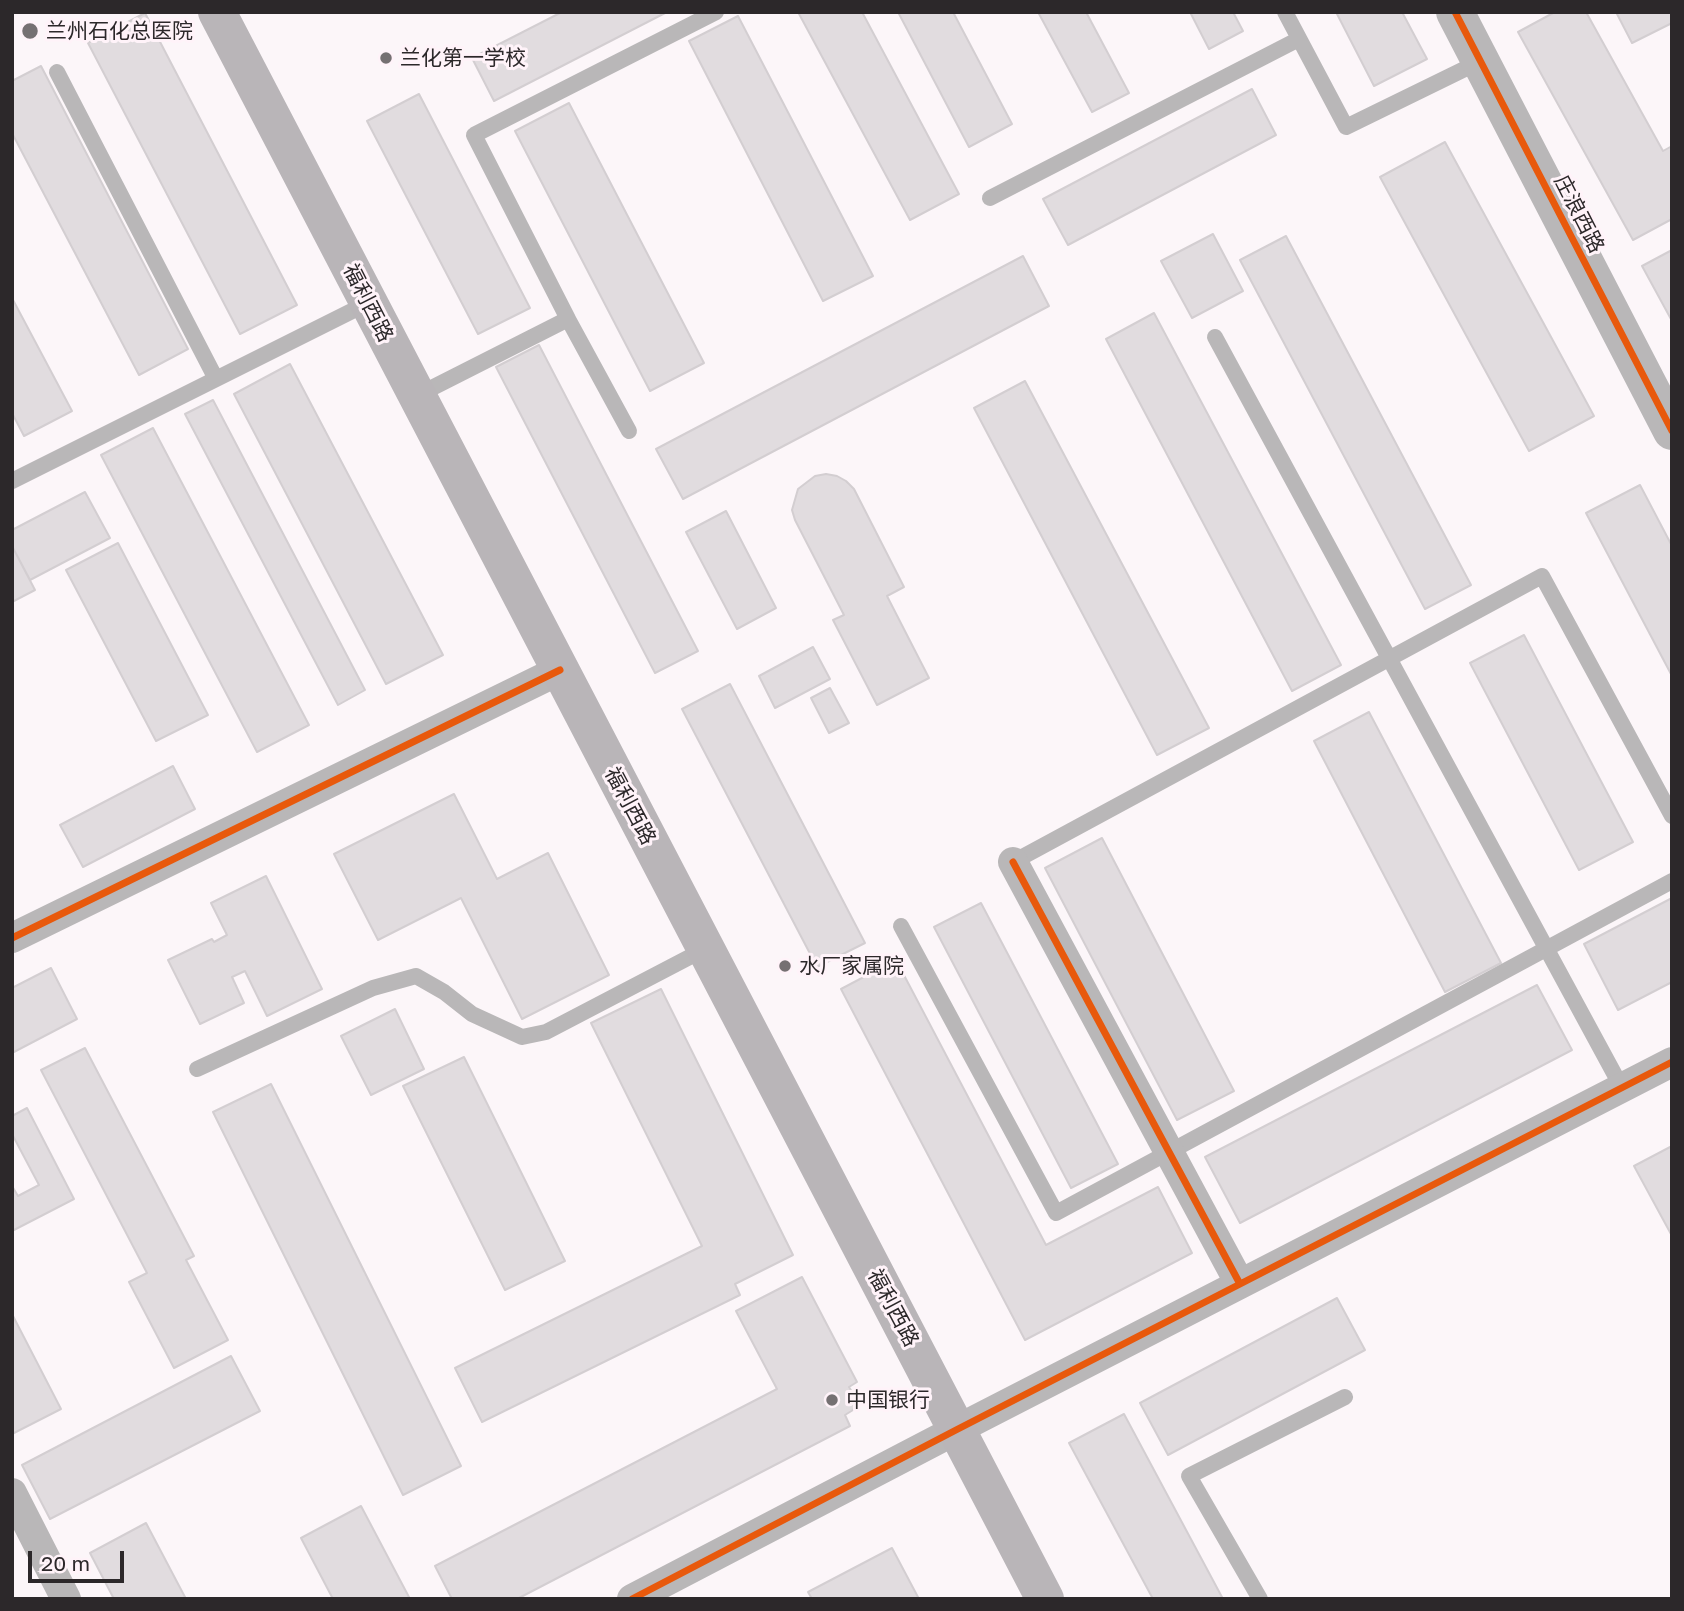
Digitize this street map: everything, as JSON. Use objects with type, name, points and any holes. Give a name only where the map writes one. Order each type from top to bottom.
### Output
[{"type":"main road","name":"福利西路","points":[[217,12],[1045,1599]]},
{"type":"street","name":"庄浪西路","points":[[1455,12],[1672,431]]},
{"type":"street","points":[[12,938],[560,670]]},
{"type":"street","points":[[1013,862],[1240,1284]]},
{"type":"street","points":[[632,1599],[1672,1062]]},
{"type":"street","points":[[12,1493],[66,1599]]},
{"type":"lane","points":[[629,431],[474,135],[716,12]]},
{"type":"lane","points":[[1285,12],[1346,127],[1481,61]]},
{"type":"lane","points":[[990,198],[1299,39]]},
{"type":"lane","points":[[57,72],[216,379]]},
{"type":"lane","points":[[12,481],[369,303]]},
{"type":"lane","points":[[416,396],[568,319]]},
{"type":"lane","points":[[1215,337],[1622,1088]]},
{"type":"lane","points":[[1013,862],[1542,576],[1672,816]]},
{"type":"lane","points":[[901,926],[1056,1213],[1672,880]]},
{"type":"lane","points":[[197,1069],[373,988],[416,976],[444,992],[472,1014],[522,1037],[547,1032],[705,949]]},
{"type":"lane","points":[[1261,1599],[1189,1476],[1345,1397]]},
{"type":"building","points":[[562,12],[667,12],[494,101],[472,58]]},
{"type":"building","points":[[798,12],[862,12],[959,194],[910,220]]},
{"type":"building","points":[[898,12],[953,12],[1012,124],[969,147]]},
{"type":"building","points":[[1038,12],[1086,12],[1129,93],[1092,112]]},
{"type":"building","points":[[1190,12],[1233,12],[1243,31],[1209,49]]},
{"type":"building","points":[[1336,12],[1402,12],[1427,59],[1374,86]]},
{"type":"building","points":[[1555,12],[1586,12],[1663,151],[1672,146],[1672,219],[1633,240],[1518,32]]},
{"type":"building","points":[[1616,12],[1672,12],[1672,23],[1632,43]]},
{"type":"building","points":[[145,13],[297,305],[240,334],[88,43]]},
{"type":"building","points":[[738,16],[873,276],[823,301],[689,41]]},
{"type":"building","points":[[41,66],[188,349],[139,375],[12,133],[12,81]]},
{"type":"building","points":[[1252,89],[1276,135],[1068,245],[1043,199]]},
{"type":"building","points":[[419,94],[530,308],[478,334],[367,121]]},
{"type":"building","points":[[569,103],[704,363],[650,391],[515,131]]},
{"type":"building","points":[[1445,142],[1594,416],[1529,451],[1380,177]]},
{"type":"building","points":[[1213,234],[1243,291],[1192,318],[1161,261]]},
{"type":"building","points":[[1286,236],[1471,585],[1425,609],[1240,260]]},
{"type":"building","points":[[1672,250],[1672,321],[1642,266]]},
{"type":"building","points":[[1023,256],[1049,306],[683,499],[656,449]]},
{"type":"building","points":[[12,298],[72,411],[24,436],[12,413]]},
{"type":"building","points":[[1154,313],[1341,665],[1292,691],[1106,339]]},
{"type":"building","points":[[539,345],[698,651],[655,673],[496,367]]},
{"type":"building","points":[[290,364],[443,655],[386,684],[234,394]]},
{"type":"building","points":[[1025,381],[1209,728],[1157,755],[974,408]]},
{"type":"building","points":[[213,400],[365,690],[338,705],[185,414]]},
{"type":"building","points":[[153,428],[309,725],[257,752],[101,455]]},
{"type":"building","points":[[815,476],[837,476],[854,489],[904,587],[887,596],[929,678],[877,705],[833,620],[844,615],[792,510],[798,489]]},
{"type":"building","points":[[1640,485],[1672,546],[1672,676],[1586,513]]},
{"type":"building","points":[[85,492],[110,538],[30,580],[12,546],[12,530]]},
{"type":"building","points":[[726,511],[776,608],[737,629],[686,532]]},
{"type":"building","points":[[118,543],[208,715],[156,741],[66,570]]},
{"type":"building","points":[[12,546],[35,590],[12,602]]},
{"type":"building","points":[[1524,635],[1633,842],[1579,870],[1470,663]]},
{"type":"building","points":[[813,647],[830,679],[775,708],[759,676]]},
{"type":"building","points":[[730,684],[865,943],[817,967],[682,709]]},
{"type":"building","points":[[830,688],[849,723],[829,733],[811,698]]},
{"type":"building","points":[[1369,712],[1501,963],[1445,992],[1314,741]]},
{"type":"building","points":[[173,766],[195,809],[83,867],[60,825]]},
{"type":"building","points":[[454,794],[497,879],[548,853],[609,975],[522,1019],[461,898],[378,940],[334,854]]},
{"type":"building","points":[[1102,838],[1234,1091],[1177,1120],[1045,868]]},
{"type":"building","points":[[266,876],[322,989],[267,1016],[245,971],[232,977],[244,1003],[200,1024],[168,960],[212,939],[214,942],[227,935],[211,903]]},
{"type":"building","points":[[1672,898],[1672,982],[1618,1010],[1584,944]]},
{"type":"building","points":[[981,903],[1118,1164],[1071,1188],[934,927]]},
{"type":"building","points":[[896,960],[1046,1245],[1158,1187],[1192,1253],[1025,1340],[841,989]]},
{"type":"building","points":[[51,968],[77,1019],[12,1053],[12,988]]},
{"type":"building","points":[[1537,985],[1572,1050],[1240,1223],[1205,1157]]},
{"type":"building","points":[[661,989],[793,1255],[735,1284],[740,1295],[482,1422],[455,1368],[702,1246],[591,1023]]},
{"type":"building","points":[[395,1009],[424,1069],[371,1095],[341,1036]]},
{"type":"building","points":[[85,1048],[194,1256],[186,1260],[228,1340],[174,1368],[129,1282],[147,1273],[41,1070]]},
{"type":"building","points":[[464,1057],[565,1261],[505,1290],[403,1086]]},
{"type":"building","points":[[271,1084],[461,1466],[403,1495],[213,1112]]},
{"type":"building","points":[[27,1108],[74,1199],[12,1231],[12,1186],[18,1196],[39,1185],[12,1134],[12,1116]]},
{"type":"building","points":[[1672,1146],[1672,1236],[1634,1166]]},
{"type":"building","points":[[802,1277],[857,1382],[849,1387],[857,1400],[853,1410],[845,1415],[850,1426],[517,1599],[452,1599],[435,1566],[777,1389],[736,1311]]},
{"type":"building","points":[[1337,1298],[1365,1350],[1168,1455],[1140,1403]]},
{"type":"building","points":[[12,1314],[61,1409],[12,1434]]},
{"type":"building","points":[[231,1356],[260,1411],[50,1519],[22,1465]]},
{"type":"building","points":[[1124,1414],[1223,1599],[1153,1599],[1069,1443]]},
{"type":"building","points":[[361,1506],[410,1599],[333,1599],[301,1538]]},
{"type":"building","points":[[146,1523],[186,1599],[114,1599],[90,1553]]},
{"type":"building","points":[[892,1548],[919,1599],[812,1599],[808,1592]]},
{"type":"cycle path","points":[[1455,12],[1672,431]]},
{"type":"cycle path","points":[[12,938],[560,670]]},
{"type":"cycle path","points":[[1013,862],[1240,1284]]},
{"type":"cycle path","points":[[632,1599],[1672,1062]]},
{"type":"place","name":"兰州石化总医院","points":[[30,31]]},
{"type":"place","name":"兰化第一学校","points":[[386,58]]},
{"type":"place","name":"水厂家属院","points":[[785,966]]},
{"type":"place","name":"中国银行","points":[[832,1400]]}]
